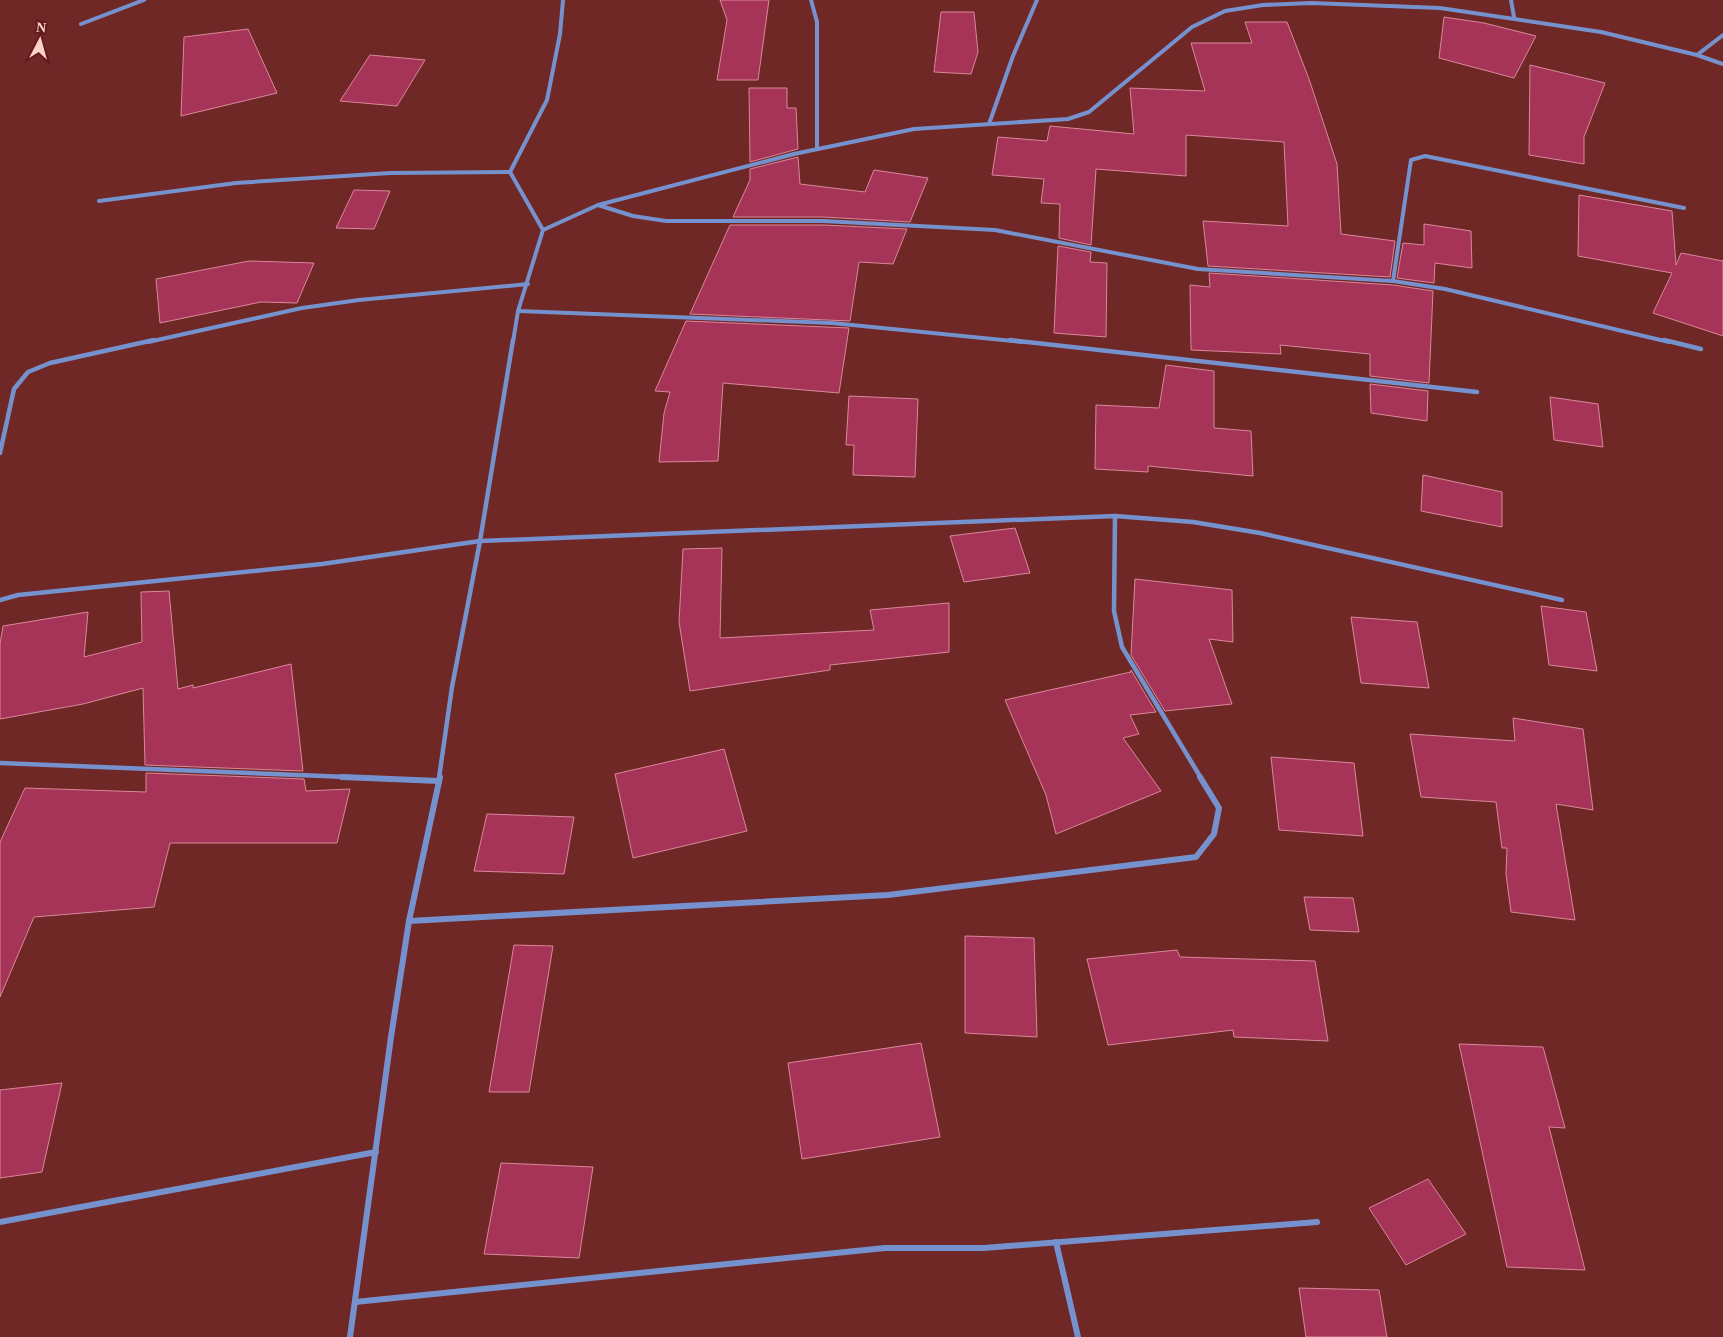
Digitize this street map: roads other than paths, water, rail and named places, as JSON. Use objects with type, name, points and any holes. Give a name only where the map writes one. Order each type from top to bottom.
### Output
[{"type":"street","points":[[81,24],[144,0]]},
{"type":"street","points":[[510,172],[547,100],[560,34],[563,0]]},
{"type":"street","points":[[811,0],[817,22],[817,149]]},
{"type":"street","points":[[989,124],[1013,56],[1029,24],[1037,0]]},
{"type":"street","points":[[1512,0],[1514,17]]},
{"type":"street","points":[[543,230],[598,205],[817,149],[914,129],[1068,119],[1089,112],[1192,27],[1226,12],[1264,2],[1381,3],[1514,17],[1601,32],[1697,55],[1723,64]]},
{"type":"street","points":[[1697,55],[1723,35]]},
{"type":"street","points":[[1393,281],[1411,160],[1425,156],[1684,208]]},
{"type":"street","points":[[99,201],[236,183],[390,172],[510,172]]},
{"type":"street","points":[[350,1337],[409,921],[439,781],[452,687],[480,541],[518,311],[528,284],[543,230],[510,172]]},
{"type":"street","points":[[598,205],[633,216],[666,221],[824,221],[995,230],[1198,268],[1393,281],[1445,289],[1701,349]]},
{"type":"street","points":[[0,453],[14,389],[28,372],[50,363],[302,308],[359,300],[528,284]]},
{"type":"street","points":[[518,311],[832,323],[926,331],[1477,392]]},
{"type":"street","points":[[409,921],[649,910],[888,895],[1196,857],[1214,834],[1219,808],[1122,647],[1114,611],[1115,516]]},
{"type":"street","points":[[0,600],[28,594],[322,564],[480,541],[1115,516],[1193,522],[1260,533],[1562,600]]},
{"type":"street","points":[[0,763],[439,781]]},
{"type":"street","points":[[0,1222],[376,1152]]},
{"type":"street","points":[[355,1302],[885,1248],[984,1248],[1317,1222]]},
{"type":"street","points":[[1056,1242],[1078,1337]]}]
